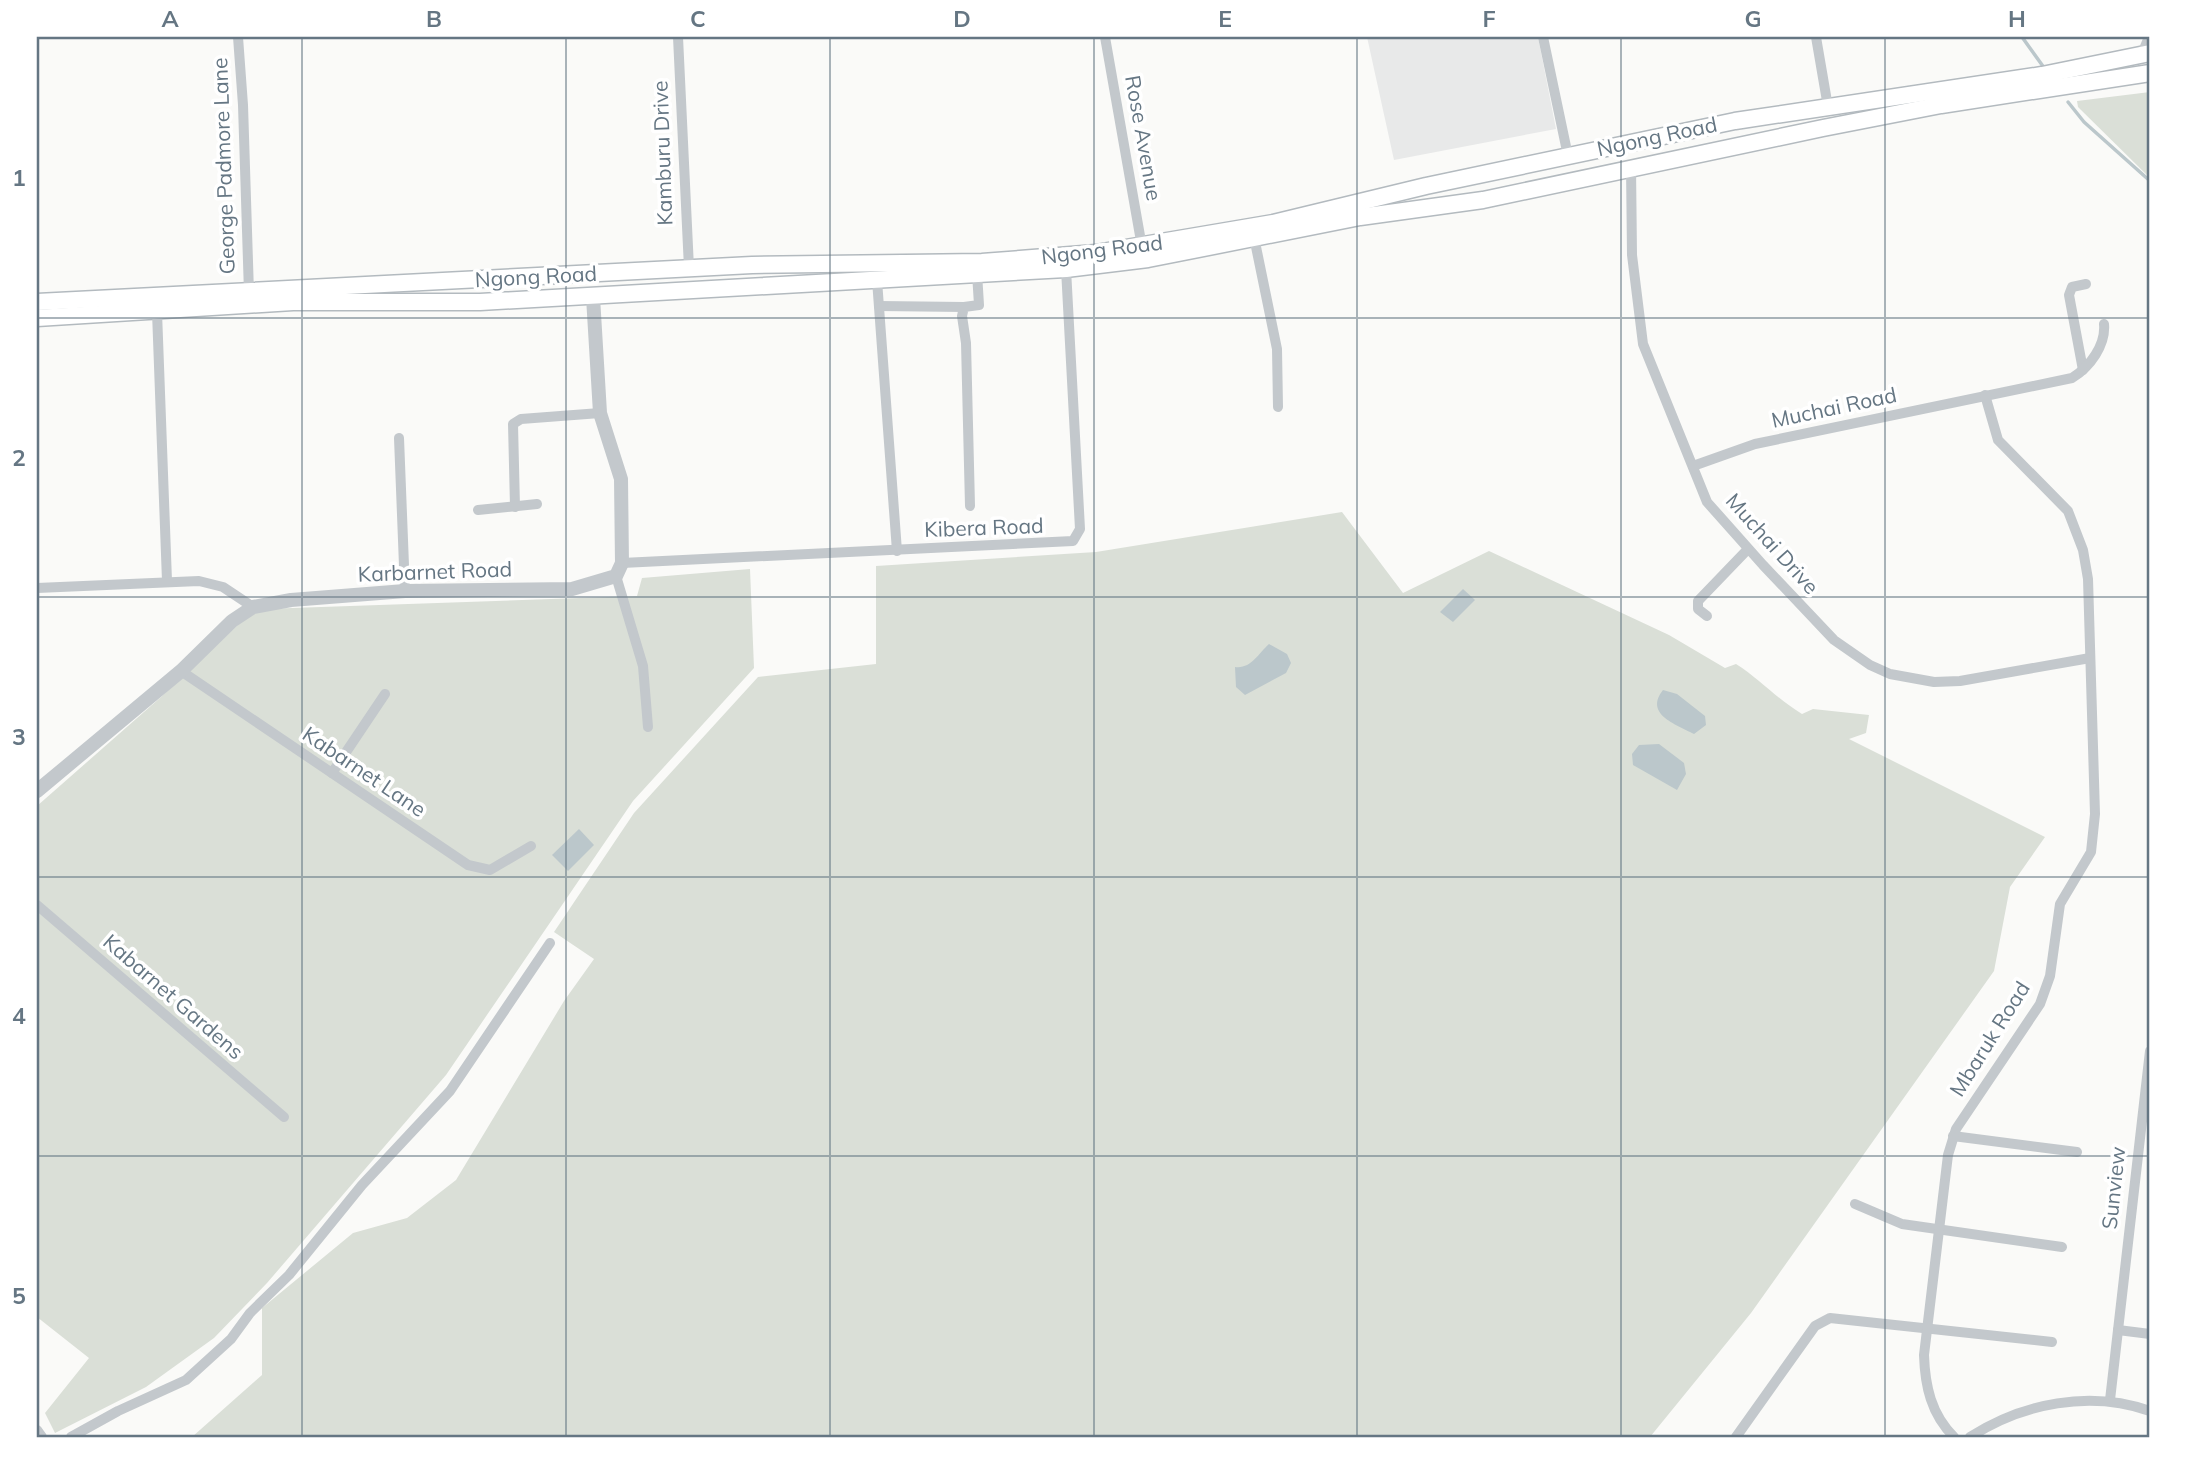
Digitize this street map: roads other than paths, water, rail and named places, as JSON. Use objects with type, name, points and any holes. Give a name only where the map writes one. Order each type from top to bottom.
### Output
[{"type":"main road","name":"Ngong Road","points":[[2062,79],[2146,54]]},
{"type":"main road","name":"Ngong Road","points":[[37,302],[752,265],[982,262],[1142,247],[1273,223],[1676,132],[1828,107],[2062,79],[2150,73]]},
{"type":"main road","name":"Ngong Road","points":[[37,318],[293,302],[480,302],[593,297],[1066,269],[1147,258],[1504,194],[2043,82]]},
{"type":"main road","points":[[1676,132],[1693,140],[1692,150],[1683,155]]},
{"type":"main road","points":[[1492,172],[1486,178],[1488,187],[1504,194]]},
{"type":"main road","points":[[750,288],[763,278],[759,267],[752,265]]},
{"type":"main road","points":[[479,280],[472,282],[469,289],[480,302]]},
{"type":"street","name":"George Padmore Lane","points":[[238,37],[243,105],[248,293]]},
{"type":"street","name":"Kamburu Drive","points":[[678,37],[689,268]]},
{"type":"street","name":"Rose Avenue","points":[[1105,37],[1142,247]]},
{"type":"street","points":[[1544,37],[1569,156]]},
{"type":"street","points":[[1816,37],[1828,107]]},
{"type":"street","points":[[2146,54],[2150,37]]},
{"type":"street","name":"Muchai Drive","points":[[1631,166],[1632,255],[1643,344],[1707,502],[1748,549],[1834,640],[1870,665],[1890,674],[1924,681],[1960,681],[2090,658]]},
{"type":"street","points":[[1254,237],[1277,349],[1278,407]]},
{"type":"street","name":"Kibera Road","points":[[619,569],[897,551],[1066,544],[1077,537],[1080,529],[1066,269]]},
{"type":"street","points":[[879,306],[979,305],[977,273]]},
{"type":"street","points":[[877,280],[897,551]]},
{"type":"street","points":[[2083,370],[2069,295],[2072,287],[2086,284]]},
{"type":"street","points":[[593,297],[600,413],[621,479],[619,569],[643,666],[648,727]]},
{"type":"street","points":[[964,307],[961,316],[966,343],[970,506]]},
{"type":"street","points":[[157,312],[167,581]]},
{"type":"street","points":[[2083,370],[2103,342],[2104,324]]},
{"type":"street","name":"Muchai Road","points":[[1693,466],[1755,444],[2072,378],[2083,370]]},
{"type":"street","points":[[1985,396],[1998,440],[2068,511],[2087,565],[2090,658]]},
{"type":"street","points":[[515,507],[513,424],[522,419],[600,413]]},
{"type":"street","points":[[399,438],[405,591]]},
{"type":"street","points":[[478,510],[537,504]]},
{"type":"street","points":[[1707,616],[1698,609],[1698,601],[1748,549]]},
{"type":"street","name":"Karbarnet Road","points":[[37,791],[181,671],[232,621],[253,607],[291,600],[405,591],[572,589],[619,569]]},
{"type":"street","points":[[37,588],[167,581],[212,583],[236,593],[253,607]]},
{"type":"street","name":"Mbaruk Road","points":[[1954,1437],[1943,1426],[1926,1385],[1926,1326],[1953,1136],[2040,1004],[2050,976],[2060,904],[2091,852],[2095,806],[2090,658]]},
{"type":"street","name":"Kabarnet Lane","points":[[181,671],[468,865],[491,870],[531,846]]},
{"type":"street","points":[[332,773],[385,694]]},
{"type":"street","name":"Kabarnet Gardens","points":[[37,905],[284,1117]]},
{"type":"street","points":[[71,1437],[118,1411],[186,1380],[231,1339],[250,1313],[289,1275],[362,1185],[450,1091],[550,943]]},
{"type":"street","name":"Sunview","points":[[2110,1400],[2150,1051]]},
{"type":"street","points":[[1953,1136],[2077,1153]]},
{"type":"street","points":[[1855,1204],[1887,1220],[1938,1230],[2062,1247]]},
{"type":"street","points":[[1736,1437],[1820,1321],[1845,1317],[2052,1342]]},
{"type":"street","points":[[2118,1330],[2150,1334]]},
{"type":"street","points":[[1970,1437],[2022,1412],[2058,1404],[2110,1400],[2150,1411]]},
{"type":"street","points":[[37,1430],[42,1437]]},
{"type":"waterway","points":[[2022,37],[2045,69]]},
{"type":"waterway","points":[[2068,102],[2084,122],[2150,181]]}]
